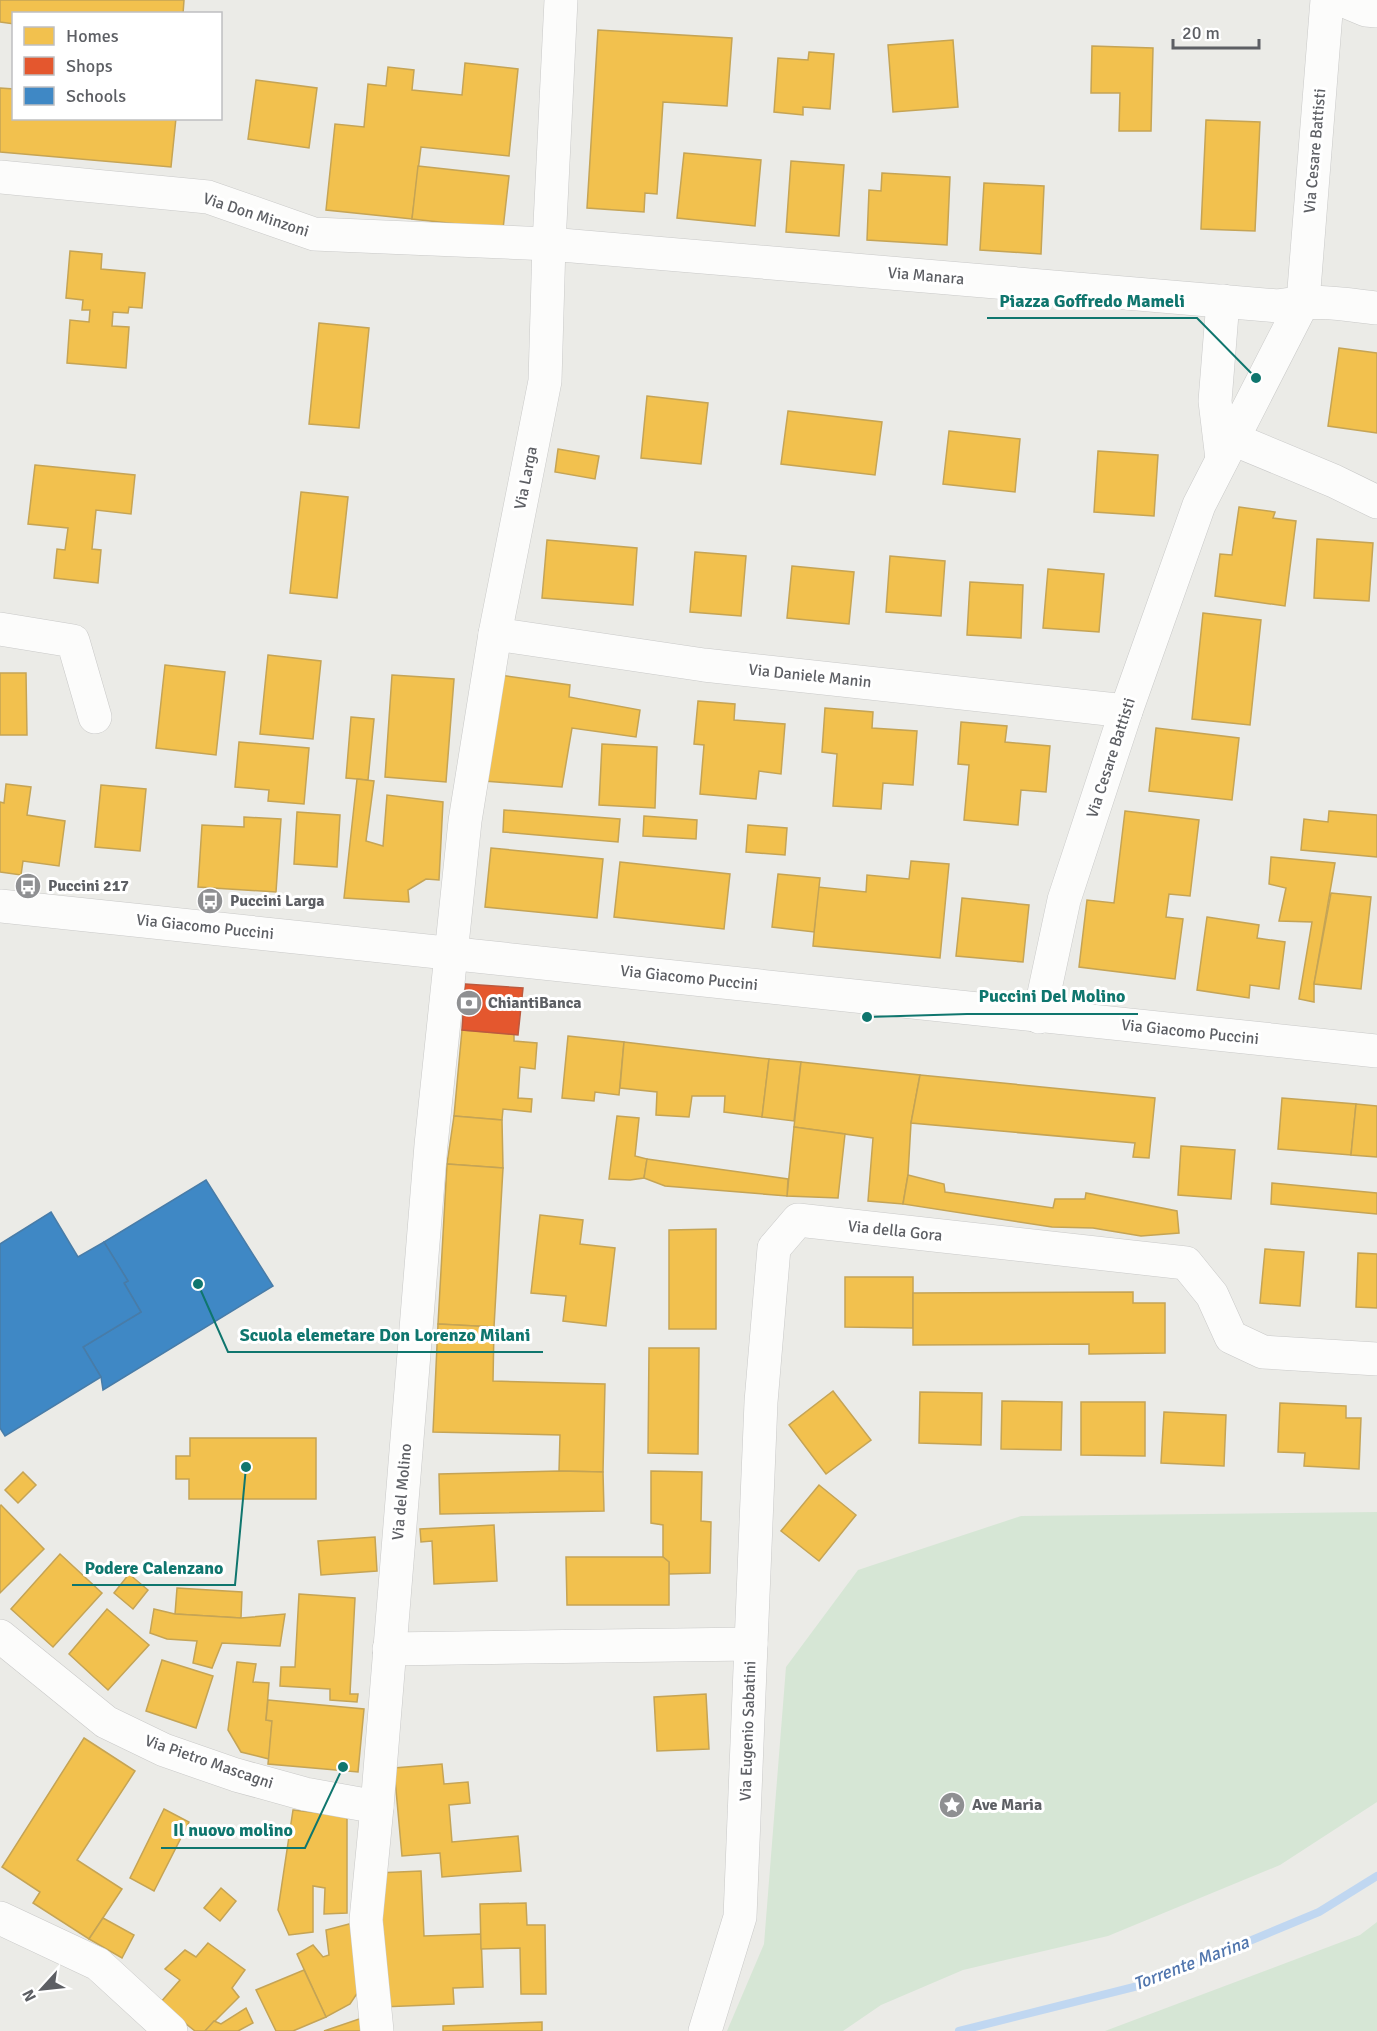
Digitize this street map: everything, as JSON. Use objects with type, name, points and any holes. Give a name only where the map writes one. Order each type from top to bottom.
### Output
[{"type":"street","name":"Via Larga","points":[[453,952],[465,821],[495,634],[545,381],[561,0]]},
{"type":"street","name":"Via Cesare Battisti","points":[[1039,1017],[1064,900],[1126,711],[1199,505],[1303,302],[1327,0]]},
{"type":"street","points":[[1342,0],[1365,10],[1377,11]]},
{"type":"street","name":"Via Don Minzoni","points":[[0,177],[208,197],[314,234],[549,244]]},
{"type":"street","name":"Via Manara","points":[[549,244],[1278,306],[1322,301],[1377,308]]},
{"type":"street","points":[[1222,301],[1215,401],[1228,449],[1334,481],[1377,502]]},
{"type":"street","points":[[0,629],[73,641],[95,717]]},
{"type":"street","name":"Via Daniele Manin","points":[[495,634],[704,665],[1126,711]]},
{"type":"street","name":"Via Giacomo Puccini","points":[[0,906],[453,952],[1377,1052]]},
{"type":"street","name":"Via del Molino","points":[[377,2031],[366,1920],[431,1145],[453,952]]},
{"type":"street","name":"Via della Gora","points":[[751,1644],[761,1401],[774,1248],[798,1220],[1186,1263],[1212,1295],[1231,1337],[1263,1352],[1377,1359]]},
{"type":"street","name":"Via Pietro Mascagni","points":[[0,1636],[106,1722],[164,1750],[236,1775],[306,1794],[377,1807]]},
{"type":"street","name":"Via Eugenio Sabatini","points":[[389,1649],[751,1644],[740,1917],[705,2031]]},
{"type":"street","points":[[0,1918],[98,1964],[171,2031]]},
{"type":"green space","points":[[1377,1512],[1377,1802],[1280,1865],[1108,1936],[963,1970],[881,2005],[843,2031],[727,2031],[764,1944],[786,1667],[858,1570],[1021,1516]]},
{"type":"green space","points":[[1377,1922],[1377,2031],[1105,2031],[1360,1935]]},
{"type":"building: Homes","points":[[0,0],[184,0],[183,12],[12,12],[12,24],[0,22]]},
{"type":"building: Homes","points":[[598,30],[732,38],[727,106],[663,102],[657,194],[645,193],[644,212],[587,208]]},
{"type":"building: Homes","points":[[953,40],[958,107],[893,112],[888,45]]},
{"type":"building: Homes","points":[[1092,46],[1153,48],[1151,131],[1119,131],[1120,93],[1091,93]]},
{"type":"building: Homes","points":[[809,52],[834,54],[830,109],[803,107],[803,115],[774,112],[778,58],[808,60]]},
{"type":"building: Homes","points":[[465,63],[518,69],[509,156],[421,147],[412,219],[326,210],[335,124],[364,127],[368,84],[386,86],[388,67],[414,70],[412,90],[462,95]]},
{"type":"building: Homes","points":[[256,80],[317,88],[309,148],[248,139]]},
{"type":"building: Homes","points":[[0,88],[12,89],[12,120],[176,120],[171,167],[0,152]]},
{"type":"building: Homes","points":[[1206,120],[1260,122],[1255,231],[1201,229]]},
{"type":"building: Homes","points":[[684,153],[761,160],[755,226],[677,218]]},
{"type":"building: Homes","points":[[791,161],[844,165],[839,236],[786,232]]},
{"type":"building: Homes","points":[[418,166],[509,176],[503,229],[412,219]]},
{"type":"building: Homes","points":[[882,173],[950,177],[947,245],[867,240],[869,190],[881,191]]},
{"type":"building: Homes","points":[[984,183],[1044,186],[1041,254],[980,250]]},
{"type":"building: Homes","points":[[70,251],[102,254],[101,269],[145,273],[142,308],[129,307],[128,313],[113,312],[112,326],[129,327],[126,368],[67,363],[70,320],[89,322],[90,310],[82,310],[83,300],[66,298]]},
{"type":"building: Homes","points":[[319,323],[369,328],[359,428],[309,424]]},
{"type":"building: Homes","points":[[1339,348],[1377,353],[1377,433],[1328,426]]},
{"type":"building: Homes","points":[[647,396],[708,403],[701,464],[641,458]]},
{"type":"building: Homes","points":[[788,411],[882,422],[875,475],[781,464]]},
{"type":"building: Homes","points":[[949,431],[1020,439],[1015,492],[943,484]]},
{"type":"building: Homes","points":[[558,449],[599,456],[595,479],[555,472]]},
{"type":"building: Homes","points":[[1098,451],[1158,455],[1154,516],[1094,512]]},
{"type":"building: Homes","points":[[35,465],[135,475],[131,514],[96,510],[92,549],[101,550],[98,583],[54,578],[57,549],[65,550],[68,528],[28,524]]},
{"type":"building: Homes","points":[[301,492],[348,497],[337,598],[290,593]]},
{"type":"building: Homes","points":[[1239,507],[1275,512],[1273,518],[1296,521],[1285,606],[1215,596],[1220,554],[1232,555]]},
{"type":"building: Homes","points":[[1317,539],[1373,543],[1369,601],[1314,598]]},
{"type":"building: Homes","points":[[547,540],[637,548],[633,605],[542,598]]},
{"type":"building: Homes","points":[[695,552],[746,556],[741,616],[690,612]]},
{"type":"building: Homes","points":[[890,556],[945,561],[941,616],[886,612]]},
{"type":"building: Homes","points":[[792,566],[854,572],[849,624],[787,618]]},
{"type":"building: Homes","points":[[1048,569],[1104,574],[1099,632],[1043,628]]},
{"type":"building: Homes","points":[[970,582],[1023,585],[1021,638],[967,635]]},
{"type":"building: Homes","points":[[1203,613],[1261,620],[1250,725],[1192,719]]},
{"type":"building: Homes","points":[[268,655],[321,661],[313,739],[260,734]]},
{"type":"building: Homes","points":[[165,665],[225,672],[216,755],[156,748]]},
{"type":"building: Homes","points":[[0,673],[26,673],[27,735],[0,735]]},
{"type":"building: Homes","points":[[392,675],[454,679],[446,782],[385,777]]},
{"type":"building: Homes","points":[[500,675],[570,685],[569,697],[640,710],[636,737],[572,728],[562,787],[484,781]]},
{"type":"building: Homes","points":[[698,701],[735,704],[734,720],[785,724],[781,774],[759,771],[756,799],[700,794],[704,745],[694,744]]},
{"type":"building: Homes","points":[[825,708],[873,712],[872,728],[917,731],[913,785],[883,783],[881,809],[833,806],[837,754],[822,752]]},
{"type":"building: Homes","points":[[351,717],[374,719],[368,780],[346,778]]},
{"type":"building: Homes","points":[[961,722],[1007,726],[1005,742],[1050,746],[1046,792],[1021,790],[1018,825],[964,820],[969,765],[958,764]]},
{"type":"building: Homes","points":[[1156,728],[1239,738],[1232,800],[1149,791]]},
{"type":"building: Homes","points":[[239,742],[309,748],[304,804],[268,801],[269,790],[235,787]]},
{"type":"building: Homes","points":[[602,744],[657,747],[655,808],[599,805]]},
{"type":"building: Homes","points":[[357,779],[374,781],[366,841],[383,846],[387,795],[443,802],[439,880],[426,879],[408,890],[409,902],[344,898]]},
{"type":"building: Homes","points":[[6,784],[31,787],[27,815],[65,821],[59,866],[23,861],[21,875],[0,872],[0,802],[4,803]]},
{"type":"building: Homes","points":[[101,785],[146,789],[140,851],[95,847]]},
{"type":"building: Homes","points":[[504,810],[620,819],[618,842],[503,832]]},
{"type":"building: Homes","points":[[1125,811],[1199,820],[1190,896],[1169,894],[1166,917],[1183,919],[1175,979],[1079,967],[1087,900],[1114,903]]},
{"type":"building: Homes","points":[[1329,811],[1377,815],[1377,857],[1301,850],[1304,819],[1328,822]]},
{"type":"building: Homes","points":[[297,812],[340,815],[337,867],[294,864]]},
{"type":"building: Homes","points":[[644,816],[697,820],[696,839],[643,836]]},
{"type":"building: Homes","points":[[244,817],[281,819],[276,892],[198,887],[202,825],[244,827]]},
{"type":"building: Homes","points":[[748,825],[787,828],[785,855],[746,852]]},
{"type":"building: Homes","points":[[491,848],[603,859],[597,918],[485,907]]},
{"type":"building: Homes","points":[[1271,857],[1335,863],[1314,984],[1314,1002],[1299,999],[1312,922],[1279,921],[1286,888],[1269,884]]},
{"type":"building: Homes","points":[[911,861],[949,864],[940,958],[813,946],[818,887],[866,892],[867,875],[909,879]]},
{"type":"building: Homes","points":[[620,862],[730,874],[724,929],[614,917]]},
{"type":"building: Homes","points":[[778,874],[820,878],[814,932],[772,927]]},
{"type":"building: Homes","points":[[1331,893],[1371,897],[1361,989],[1314,984]]},
{"type":"building: Homes","points":[[962,898],[1029,905],[1023,962],[956,956]]},
{"type":"building: Homes","points":[[1207,917],[1259,925],[1257,938],[1285,942],[1279,989],[1250,985],[1249,998],[1197,990]]},
{"type":"building: Homes","points":[[462,1030],[514,1034],[514,1041],[537,1043],[535,1069],[520,1067],[518,1098],[532,1099],[531,1112],[503,1109],[502,1120],[454,1116]]},
{"type":"building: Homes","points":[[568,1036],[624,1042],[619,1095],[595,1092],[594,1101],[562,1098]]},
{"type":"building: Homes","points":[[624,1042],[769,1059],[762,1117],[724,1112],[725,1096],[692,1096],[689,1117],[656,1115],[657,1092],[620,1088]]},
{"type":"building: Homes","points":[[769,1059],[801,1062],[794,1121],[762,1117]]},
{"type":"building: Homes","points":[[801,1062],[920,1075],[911,1123],[908,1175],[903,1204],[868,1201],[873,1138],[794,1127]]},
{"type":"building: Homes","points":[[920,1075],[1155,1098],[1149,1158],[1133,1157],[1135,1143],[911,1123]]},
{"type":"building: Homes","points":[[1282,1098],[1356,1104],[1351,1155],[1278,1149]]},
{"type":"building: Homes","points":[[1356,1104],[1377,1106],[1377,1157],[1351,1155]]},
{"type":"building: Homes","points":[[454,1116],[502,1120],[503,1168],[447,1164]]},
{"type":"building: Homes","points":[[617,1116],[639,1118],[635,1156],[647,1159],[644,1178],[609,1179]]},
{"type":"building: Homes","points":[[794,1127],[845,1134],[838,1198],[787,1196]]},
{"type":"building: Homes","points":[[1181,1146],[1235,1150],[1231,1199],[1178,1195]]},
{"type":"building: Homes","points":[[647,1159],[788,1179],[787,1196],[665,1186],[644,1178]]},
{"type":"building: Homes","points":[[447,1164],[503,1168],[494,1327],[438,1324]]},
{"type":"building: Homes","points":[[908,1175],[944,1184],[945,1192],[1053,1208],[1055,1199],[1085,1199],[1086,1193],[1177,1211],[1179,1233],[1141,1236],[1093,1228],[1052,1227],[903,1204]]},
{"type":"building: Homes","points":[[1272,1183],[1377,1193],[1377,1214],[1271,1204]]},
{"type":"building: Homes","points":[[540,1215],[583,1220],[580,1244],[615,1248],[606,1326],[563,1321],[566,1296],[531,1293]]},
{"type":"building: Homes","points":[[716,1229],[716,1329],[669,1329],[669,1230]]},
{"type":"building: Homes","points":[[1265,1249],[1304,1252],[1300,1306],[1260,1303]]},
{"type":"building: Homes","points":[[1358,1253],[1377,1254],[1377,1308],[1356,1307]]},
{"type":"building: Homes","points":[[845,1277],[913,1277],[913,1328],[845,1327]]},
{"type":"building: Homes","points":[[1133,1292],[1133,1303],[1165,1303],[1165,1353],[1089,1354],[1089,1344],[913,1345],[913,1293]]},
{"type":"building: Homes","points":[[438,1324],[494,1327],[493,1381],[605,1384],[603,1472],[559,1471],[560,1435],[433,1432]]},
{"type":"building: Homes","points":[[649,1348],[699,1348],[698,1454],[648,1453]]},
{"type":"building: Homes","points":[[833,1391],[871,1440],[826,1474],[789,1425]]},
{"type":"building: Homes","points":[[920,1392],[982,1393],[981,1445],[919,1443]]},
{"type":"building: Homes","points":[[1002,1401],[1062,1402],[1061,1450],[1001,1449]]},
{"type":"building: Homes","points":[[1081,1402],[1145,1402],[1145,1456],[1081,1455]]},
{"type":"building: Homes","points":[[1280,1403],[1346,1406],[1346,1418],[1361,1418],[1359,1469],[1304,1466],[1305,1453],[1278,1452]]},
{"type":"building: Homes","points":[[1164,1412],[1226,1415],[1224,1466],[1161,1463]]},
{"type":"building: Homes","points":[[190,1438],[316,1438],[316,1499],[189,1499],[189,1479],[176,1479],[176,1456],[190,1456]]},
{"type":"building: Homes","points":[[651,1471],[702,1472],[701,1521],[711,1522],[710,1573],[669,1574],[669,1562],[663,1557],[663,1525],[651,1523]]},
{"type":"building: Homes","points":[[23,1472],[36,1485],[18,1503],[5,1490]]},
{"type":"building: Homes","points":[[603,1472],[604,1511],[440,1514],[439,1474]]},
{"type":"building: Homes","points":[[819,1485],[856,1515],[819,1561],[781,1531]]},
{"type":"building: Homes","points":[[0,1506],[44,1549],[0,1593]]},
{"type":"building: Homes","points":[[494,1525],[497,1581],[434,1584],[432,1541],[421,1542],[420,1529]]},
{"type":"building: Homes","points":[[375,1537],[377,1571],[321,1575],[318,1541]]},
{"type":"building: Homes","points":[[60,1554],[102,1593],[53,1647],[11,1609]]},
{"type":"building: Homes","points":[[566,1557],[663,1557],[669,1562],[669,1605],[567,1605]]},
{"type":"building: Homes","points":[[129,1574],[148,1590],[133,1609],[114,1593]]},
{"type":"building: Homes","points":[[177,1588],[242,1592],[241,1618],[175,1614]]},
{"type":"building: Homes","points":[[299,1594],[355,1598],[350,1694],[358,1694],[357,1702],[330,1700],[330,1689],[280,1686],[281,1667],[295,1667]]},
{"type":"building: Homes","points":[[107,1609],[149,1645],[108,1690],[69,1654]]},
{"type":"building: Homes","points":[[154,1609],[175,1614],[241,1618],[285,1614],[280,1646],[222,1643],[212,1668],[193,1663],[197,1641],[167,1639],[150,1633]]},
{"type":"building: Homes","points":[[162,1660],[213,1676],[196,1728],[146,1711]]},
{"type":"building: Homes","points":[[237,1662],[256,1664],[253,1682],[269,1683],[266,1720],[272,1721],[269,1759],[241,1752],[228,1730]]},
{"type":"building: Homes","points":[[706,1694],[709,1749],[657,1751],[654,1697]]},
{"type":"building: Homes","points":[[268,1700],[364,1709],[358,1772],[268,1764],[272,1721],[266,1720]]},
{"type":"building: Homes","points":[[84,1738],[135,1771],[77,1860],[122,1889],[89,1939],[33,1903],[40,1892],[2,1867]]},
{"type":"building: Homes","points":[[442,1764],[444,1784],[468,1782],[470,1803],[449,1805],[452,1842],[518,1836],[521,1871],[442,1877],[440,1853],[402,1856],[394,1768]]},
{"type":"building: Homes","points":[[164,1809],[189,1822],[154,1891],[130,1878]]},
{"type":"building: Homes","points":[[293,1810],[347,1816],[347,1913],[324,1914],[325,1888],[313,1886],[313,1932],[289,1935],[278,1910]]},
{"type":"building: Homes","points":[[421,1871],[424,1936],[481,1934],[483,1987],[453,1988],[454,2004],[381,2007],[376,1873]]},
{"type":"building: Homes","points":[[221,1888],[236,1901],[220,1921],[204,1908]]},
{"type":"building: Homes","points":[[526,1903],[527,1925],[545,1925],[546,1994],[521,1994],[520,1948],[481,1949],[480,1904]]},
{"type":"building: Homes","points":[[103,1918],[134,1935],[122,1958],[89,1939]]},
{"type":"building: Homes","points":[[353,1923],[358,1992],[350,2004],[326,2017],[297,1954],[313,1945],[323,1957],[329,1955],[326,1930]]},
{"type":"building: Homes","points":[[208,1943],[245,1970],[232,1988],[239,1997],[205,2031],[195,2031],[160,2003],[180,1980],[165,1969],[185,1950],[196,1957]]},
{"type":"building: Homes","points":[[304,1970],[326,2017],[293,2031],[276,2031],[256,1990]]},
{"type":"building: Homes","points":[[246,2008],[253,2023],[238,2031],[205,2031],[214,2021],[221,2024]]},
{"type":"building: Homes","points":[[365,2017],[366,2031],[324,2031]]},
{"type":"building: Homes","points":[[542,2022],[542,2031],[443,2031],[443,2026]]},
{"type":"building: Shops","points":[[465,984],[523,988],[518,1035],[462,1030]]},
{"type":"building: Schools","points":[[206,1180],[273,1286],[103,1390],[101,1377],[83,1347],[141,1312],[124,1283],[128,1281],[104,1242]]},
{"type":"building: Schools","points":[[51,1212],[78,1257],[104,1242],[128,1281],[124,1283],[141,1312],[83,1347],[101,1377],[5,1436],[0,1428],[0,1244]]},
{"type":"waterway","name":"Torrente Marina","points":[[959,2031],[1146,1984],[1319,1912],[1377,1876]]},
{"type":"place","name":"Piazza Goffredo Mameli","points":[[1256,378]]},
{"type":"place","name":"Puccini 217","points":[[28,886]]},
{"type":"place","name":"Puccini Larga","points":[[210,901]]},
{"type":"place","name":"ChiantiBanca","points":[[469,1003]]},
{"type":"place","name":"Puccini Del Molino","points":[[867,1017]]},
{"type":"place","name":"Scuola elemetare Don Lorenzo Milani","points":[[198,1284]]},
{"type":"place","name":"Podere Calenzano","points":[[246,1467]]},
{"type":"place","name":"Il nuovo molino","points":[[343,1767]]},
{"type":"place","name":"Ave Maria","points":[[952,1805]]}]
